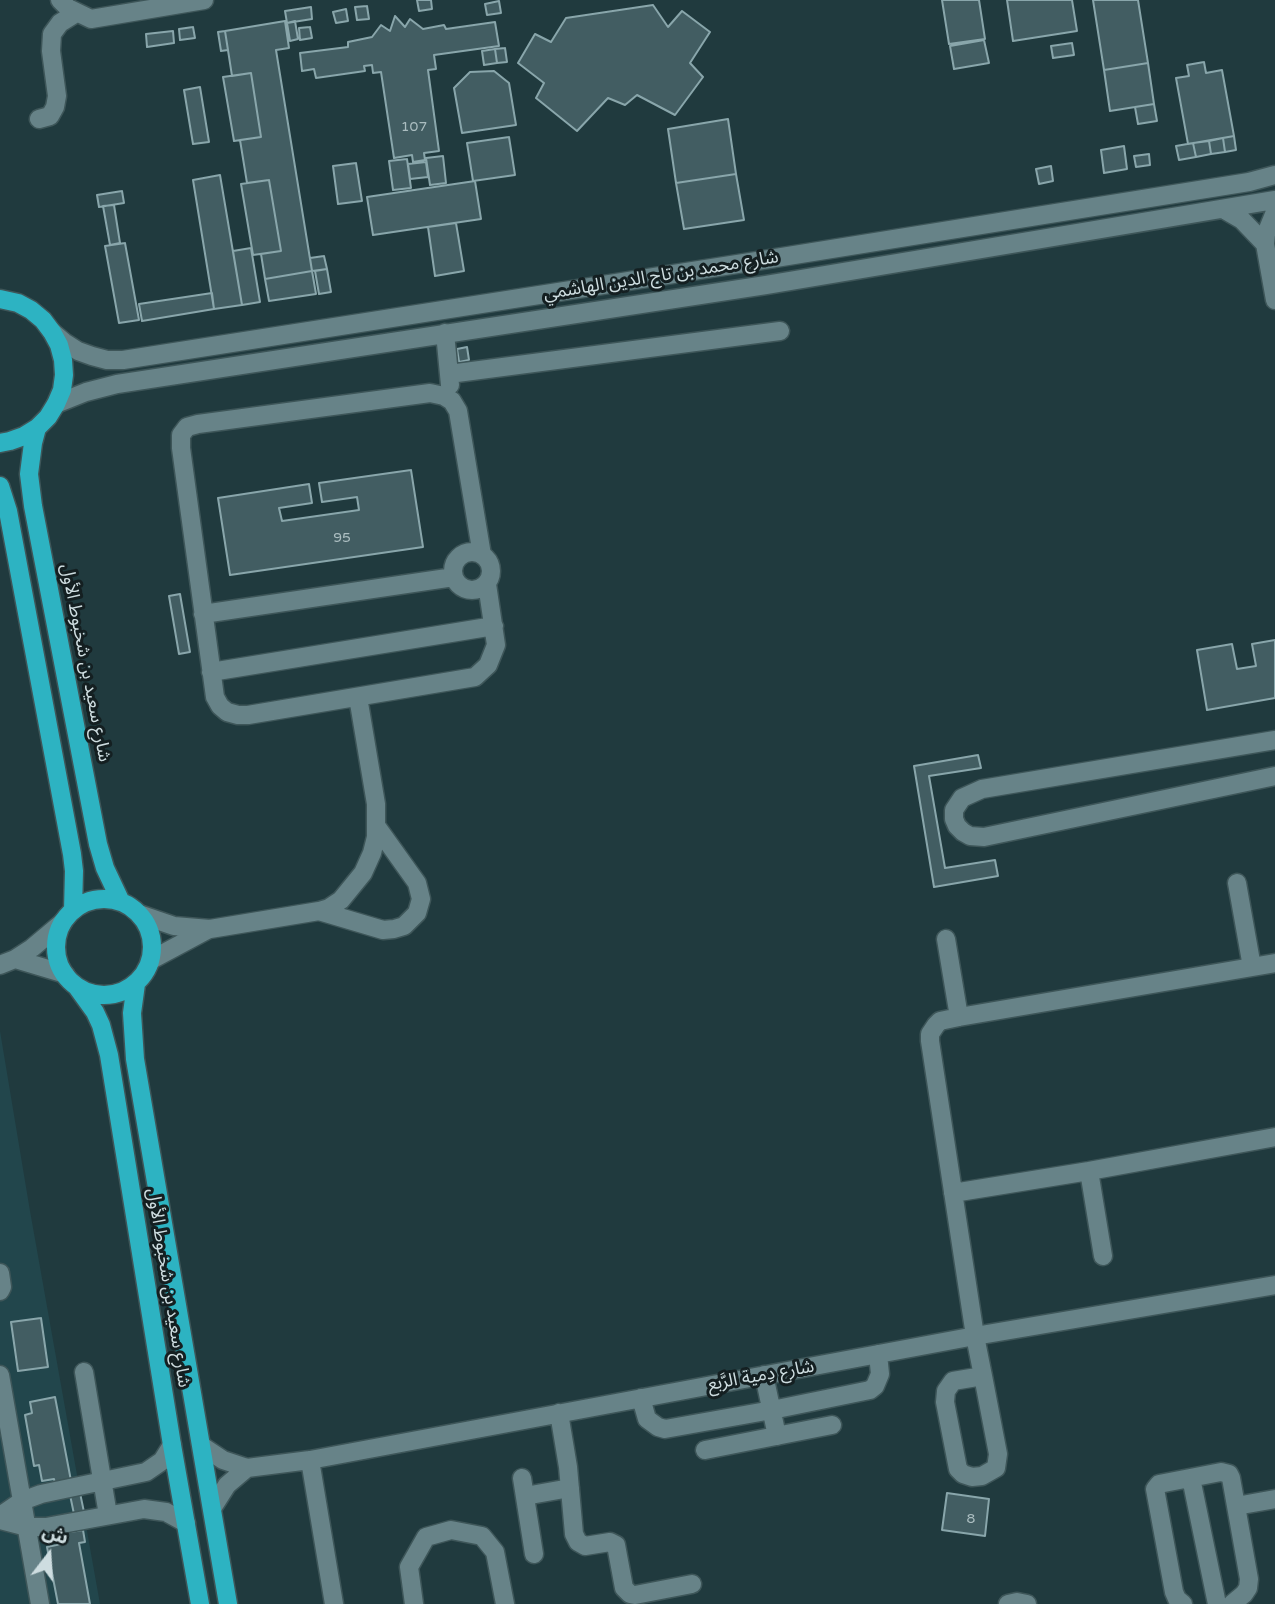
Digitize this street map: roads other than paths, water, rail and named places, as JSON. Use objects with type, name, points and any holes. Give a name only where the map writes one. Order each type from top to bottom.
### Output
[{"type":"main road","points":[[0,288],[9,301],[31,310],[52,332],[60,345],[64,375],[62,390],[48,417],[24,436],[0,443]]},
{"type":"main road","name":"شارع سعيد بن شخبوط الأول","points":[[37,428],[30,458],[30,490],[98,844],[105,868],[121,902]]},
{"type":"main road","points":[[0,486],[8,511],[72,854],[74,871],[68,916],[58,935],[58,962],[71,980],[88,992],[113,994],[136,984],[145,973],[152,944],[148,928],[139,914],[121,902],[108,899],[84,904],[68,916]]},
{"type":"main road","name":"شارع سعيد بن شخبوط الأول","points":[[71,980],[95,1012],[106,1040],[200,1604]]},
{"type":"main road","name":"شارع سعيد بن شخبوط الأول","points":[[136,984],[132,1029],[135,1059],[228,1604]]},
{"type":"street","points":[[60,0],[76,13],[91,19],[204,0]]},
{"type":"street","points":[[39,119],[50,116],[57,96],[51,51],[52,34],[60,23],[76,13]]},
{"type":"street","name":"شارع محمد بن تاج الدين الهاشمي","points":[[52,332],[78,351],[107,360],[123,360],[776,258],[1235,184],[1275,175]]},
{"type":"street","name":"شارع محمد بن تاج الدين الهاشمي","points":[[56,404],[117,384],[766,285],[1275,200]]},
{"type":"street","points":[[1223,209],[1242,220],[1265,244]]},
{"type":"street","points":[[1275,212],[1265,244],[1275,300]]},
{"type":"street","points":[[449,374],[780,331]]},
{"type":"street","points":[[445,333],[452,401],[461,424],[482,555],[491,565],[492,572],[487,584],[496,645],[488,665],[475,677],[238,715],[227,712],[215,697],[181,435],[187,427],[430,393],[452,401]]},
{"type":"street","points":[[482,555],[470,552],[459,557],[453,566],[454,577],[456,582],[466,589],[477,590],[487,584]]},
{"type":"street","points":[[203,614],[454,577]]},
{"type":"street","points":[[211,672],[494,626]]},
{"type":"street","points":[[139,914],[174,926],[210,929],[318,911],[330,908],[341,900],[363,873],[372,853],[377,827],[376,804],[358,697]]},
{"type":"street","points":[[1275,740],[982,789],[962,798],[954,810],[954,818],[963,832],[984,837],[1275,776]]},
{"type":"street","points":[[318,911],[383,930],[404,926],[417,913],[421,899],[417,883],[377,827]]},
{"type":"street","points":[[1237,883],[1252,967]]},
{"type":"street","points":[[7,962],[32,948],[68,916]]},
{"type":"street","points":[[150,960],[210,929]]},
{"type":"street","points":[[946,939],[959,1017]]},
{"type":"street","points":[[7,962],[71,980]]},
{"type":"street","points":[[983,1376],[953,1381],[946,1391],[945,1402],[958,1469],[963,1474],[972,1476],[982,1476],[990,1472],[996,1468],[998,1462],[983,1376],[975,1336],[930,1041],[930,1034],[936,1025],[940,1021],[959,1017],[1275,963]]},
{"type":"street","points":[[953,1193],[1275,1137]]},
{"type":"street","points":[[1089,1171],[1103,1256]]},
{"type":"street","points":[[0,1273],[0,1291]]},
{"type":"street","name":"شارع دِمية الرَّبع","points":[[202,1446],[223,1460],[247,1468],[310,1460],[975,1336],[1275,1285]]},
{"type":"street","points":[[641,1398],[647,1419],[665,1429],[772,1410],[870,1390],[875,1386],[880,1374],[878,1354]]},
{"type":"street","points":[[84,1372],[108,1515]]},
{"type":"street","points":[[0,1375],[40,1604]]},
{"type":"street","points":[[764,1375],[777,1436]]},
{"type":"street","points":[[559,1413],[576,1538],[581,1545],[610,1542],[616,1545],[623,1584],[627,1592],[635,1595],[692,1584]]},
{"type":"street","points":[[705,1450],[832,1425]]},
{"type":"street","points":[[0,1519],[22,1501],[41,1494],[146,1472],[162,1461],[172,1445]]},
{"type":"street","points":[[310,1460],[334,1604]]},
{"type":"street","points":[[213,1507],[227,1485],[247,1468]]},
{"type":"street","points":[[1183,1604],[1174,1592],[1155,1489],[1159,1484],[1221,1472],[1231,1478],[1249,1579],[1244,1594],[1232,1604]]},
{"type":"street","points":[[522,1478],[534,1554]]},
{"type":"street","points":[[1191,1478],[1217,1604]]},
{"type":"street","points":[[525,1496],[570,1489]]},
{"type":"street","points":[[1236,1506],[1275,1499]]},
{"type":"street","points":[[0,1519],[27,1527],[46,1527],[144,1509],[166,1512],[186,1523]]},
{"type":"street","points":[[414,1604],[409,1567],[426,1537],[451,1530],[482,1536],[495,1552],[505,1604]]},
{"type":"street","points":[[1008,1604],[1027,1604]]}]
